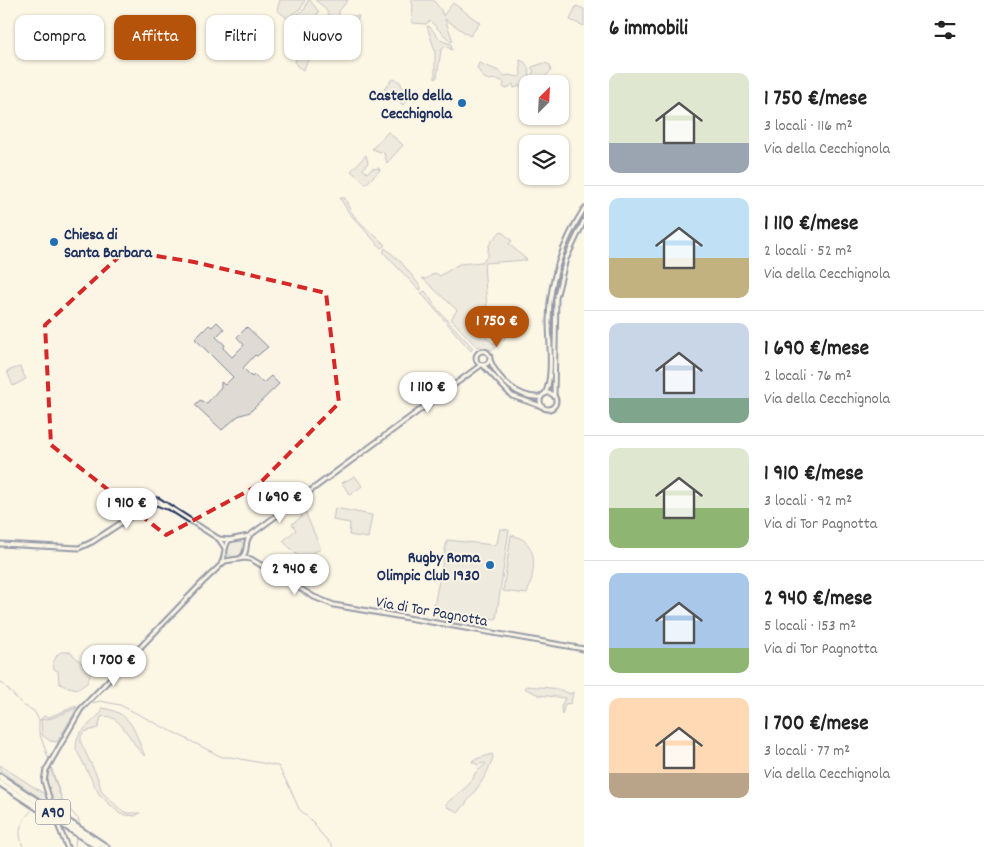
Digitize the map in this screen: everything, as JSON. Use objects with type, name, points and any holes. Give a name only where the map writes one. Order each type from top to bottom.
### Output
[{"type":"highway","name":"A90","points":[[0,777],[106,847]]},
{"type":"highway","name":"A90","points":[[0,783],[98,847]]},
{"type":"street","points":[[541,406],[540,402],[549,382],[549,315],[552,286],[569,234],[584,209]]},
{"type":"street","points":[[477,361],[515,398],[546,409],[552,408],[556,403],[554,396],[556,298],[566,259],[584,221]]},
{"type":"street","points":[[474,368],[477,361],[476,355],[482,351],[490,354],[490,360],[499,374],[503,375],[504,380],[519,393],[535,397],[549,393],[554,396]]},
{"type":"street","points":[[0,544],[79,548],[92,542],[153,499],[158,500],[219,538],[229,540],[249,536],[474,368],[490,360]]},
{"type":"street","points":[[219,566],[227,560],[241,559],[244,555],[249,536]]},
{"type":"street","points":[[219,538],[228,558],[233,560]]},
{"type":"street","points":[[239,539],[246,547]]},
{"type":"street","points":[[52,807],[46,787],[46,770],[81,709],[219,566],[224,559],[229,540]]},
{"type":"street","name":"Via di Tor Pagnotta","points":[[246,547],[250,556],[256,562]]},
{"type":"street","name":"Via di Tor Pagnotta","points":[[241,559],[248,558],[256,562],[314,597],[332,605],[584,649]]},
{"type":"street","points":[[60,827],[67,847]]},
{"type":"highlighted area","points":[[125,251],[194,262],[326,293],[339,403],[257,486],[166,535],[51,445],[45,325]]},
{"type":"shaded area","points":[[280,0],[305,0],[301,8],[291,15],[284,16],[277,10]]},
{"type":"shaded area","points":[[308,0],[310,0],[318,13],[317,15],[296,15],[305,9]]},
{"type":"shaded area","points":[[315,0],[348,0],[339,11],[339,15],[329,15],[324,7]]},
{"type":"shaded area","points":[[411,0],[433,0],[443,16],[453,3],[480,23],[470,36],[445,19],[453,41],[451,42],[430,21],[426,24],[412,23],[413,5]]},
{"type":"shaded area","points":[[576,6],[584,9],[584,26],[570,20]]},
{"type":"shaded area","points":[[427,26],[430,27],[440,40],[451,44],[452,50],[446,46],[441,50],[437,77],[435,79],[435,51]]},
{"type":"shaded area","points":[[308,60],[303,70],[297,66],[295,61]]},
{"type":"shaded area","points":[[520,60],[527,65],[530,75],[521,75]]},
{"type":"shaded area","points":[[479,63],[499,71],[505,76],[519,77],[519,86],[514,88],[513,84],[506,89],[501,81],[484,78],[477,68]]},
{"type":"shaded area","points":[[544,63],[550,65],[551,71],[547,75],[531,75],[534,71],[532,67]]},
{"type":"shaded area","points":[[394,79],[400,82],[408,100],[403,105],[396,99],[400,95],[403,96],[401,92],[395,98],[384,89]]},
{"type":"shaded area","points":[[388,132],[403,145],[387,163],[384,153],[372,149]]},
{"type":"shaded area","points":[[366,155],[368,163],[363,169],[367,173],[372,169],[379,168],[380,170],[366,184],[351,171]]},
{"type":"shaded area","points":[[340,198],[345,198],[356,218],[385,245],[381,248],[349,213]]},
{"type":"shaded area","points":[[501,231],[512,241],[509,244],[527,260],[484,263],[487,310],[498,319],[515,317],[503,341],[489,332],[486,338],[498,346],[492,350],[476,346],[451,319],[457,310],[422,278],[426,279],[435,273],[440,276],[459,264],[482,262],[488,256],[488,248],[491,242]]},
{"type":"shaded area","points":[[385,248],[401,262],[421,287],[421,290],[384,253]]},
{"type":"shaded area","points":[[425,291],[438,310],[473,348],[471,351],[421,293]]},
{"type":"shaded area","points":[[217,322],[224,329],[216,337],[225,345],[223,348],[232,357],[244,345],[237,337],[247,327],[268,347],[257,356],[255,355],[243,368],[252,377],[254,375],[263,383],[271,376],[279,384],[250,412],[238,416],[222,430],[195,405],[200,400],[207,403],[221,387],[221,382],[225,385],[233,377],[195,339],[209,325],[212,327]]},
{"type":"shaded area","points":[[20,367],[26,379],[13,386],[7,371]]},
{"type":"shaded area","points":[[355,476],[362,486],[350,495],[342,483]]},
{"type":"shaded area","points":[[300,500],[321,549],[312,553],[318,565],[312,570],[283,541],[296,530],[292,524],[302,517],[295,504]]},
{"type":"shaded area","points":[[335,508],[372,515],[368,538],[349,535],[350,523],[333,520]]},
{"type":"shaded area","points":[[500,529],[509,530],[496,619],[481,617],[478,629],[431,621],[447,540],[494,545],[497,543]]},
{"type":"shaded area","points":[[511,535],[521,538],[527,544],[533,558],[532,576],[527,594],[503,591]]},
{"type":"shaded area","points":[[232,540],[240,540],[245,545],[243,556],[232,558],[227,553],[227,545]]},
{"type":"shaded area","points":[[61,652],[70,652],[91,672],[87,683],[78,689],[59,683],[58,671],[54,669],[53,663]]},
{"type":"shaded area","points":[[526,686],[554,688],[570,694],[573,692],[571,703],[565,704],[562,715],[561,707],[565,698],[539,695],[524,688]]},
{"type":"shaded area","points":[[76,706],[75,712],[57,742],[50,741],[42,735],[41,719],[44,716],[49,717]]},
{"type":"shaded area","points":[[101,708],[112,710],[127,719],[135,732],[145,756],[120,724],[108,717],[101,717],[98,728],[84,732],[81,736],[81,743],[97,776],[102,792],[122,811],[140,813],[135,816],[120,814],[99,794],[76,749],[80,733],[102,712]]},
{"type":"shaded area","points":[[492,754],[493,757],[483,779],[459,812],[447,807],[446,804],[467,786],[475,773],[486,764],[478,765],[472,762],[473,760]]},
{"type":"shaded area","points":[[0,765],[45,793],[49,804],[0,771]]},
{"type":"shaded area","points":[[50,767],[63,803],[68,809],[53,802],[49,795],[46,780]]},
{"type":"waterway","points":[[0,681],[23,705],[34,711],[39,720],[39,732],[49,760]]},
{"type":"waterway","points":[[88,704],[100,701],[120,705],[222,757],[278,766],[299,809],[314,823],[333,847]]},
{"type":"waterway","points":[[39,720],[52,718],[81,706]]},
{"type":"waterway","points":[[50,764],[63,802],[79,820],[79,824]]},
{"type":"waterway","points":[[23,847],[20,831],[24,819],[31,811]]},
{"type":"waterway","points":[[75,847],[76,836]]},
{"type":"place","name":"Castello della Cecchignola","points":[[462,103]]},
{"type":"place","name":"Chiesa di Santa Barbara","points":[[54,242]]},
{"type":"place","name":"Rugby Roma Olimpic Club 1930","points":[[490,565]]}]
